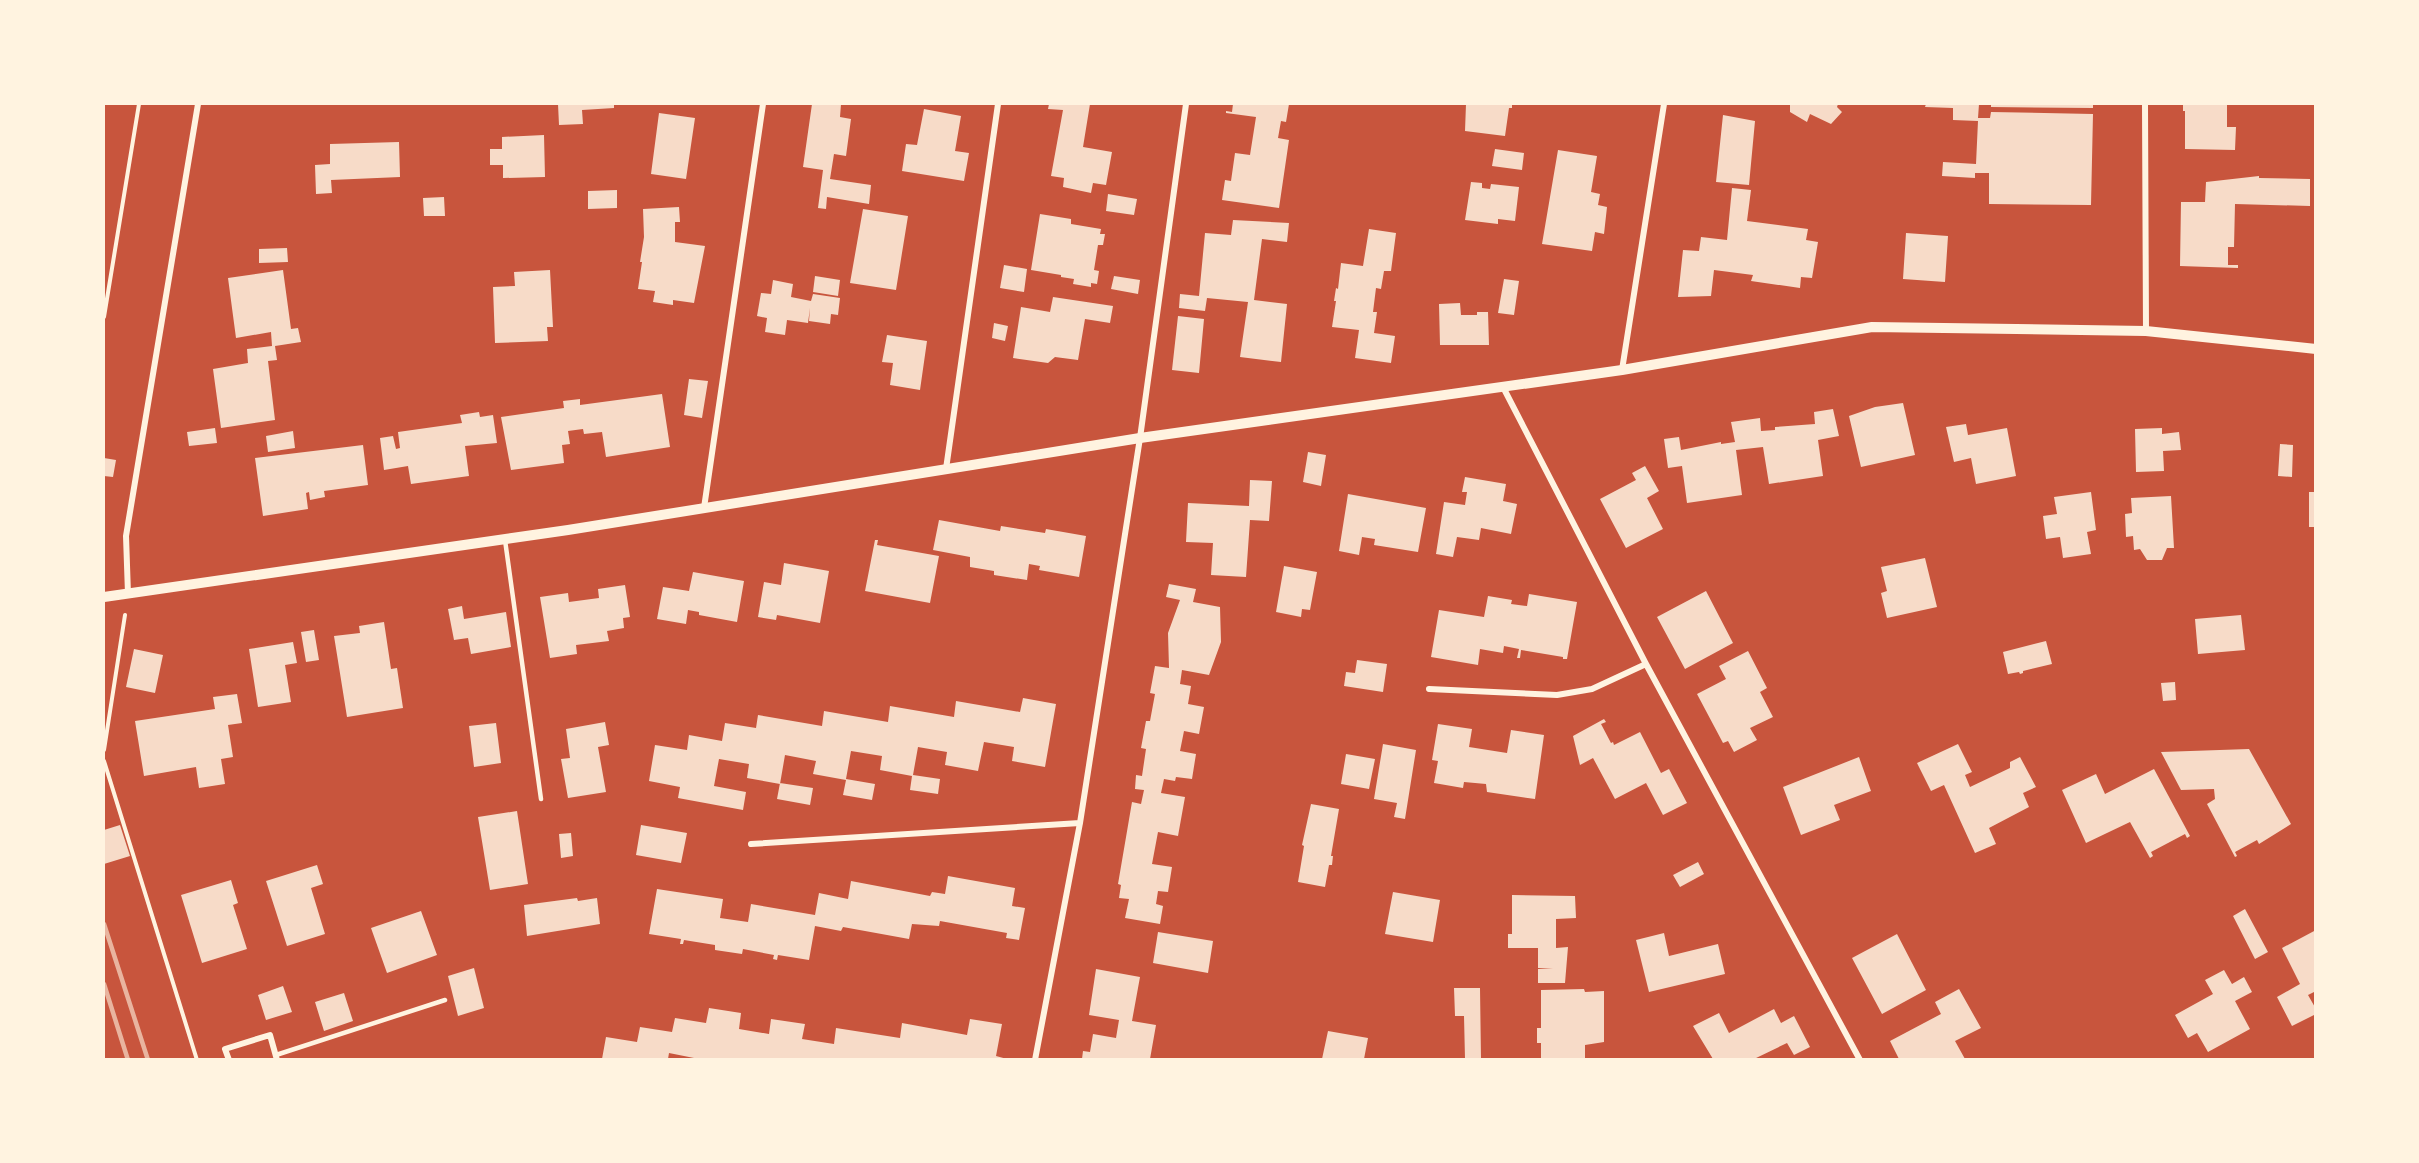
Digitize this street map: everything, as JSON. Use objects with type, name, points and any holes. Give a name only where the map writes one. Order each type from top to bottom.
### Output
[{"type":"street","points":[[128,594],[126,536],[198,104]]},
{"type":"street","points":[[705,508],[763,104]]},
{"type":"street","points":[[946,470],[998,104]]},
{"type":"street","points":[[1035,1059],[1080,823],[1140,438],[1186,104]]},
{"type":"street","points":[[1622,370],[1664,104]]},
{"type":"street","points":[[2145,104],[2146,332]]},
{"type":"street","points":[[104,597],[505,539],[1140,438],[1622,370],[1872,327],[2146,332],[2316,349]]},
{"type":"street","points":[[1503,387],[1646,664],[1860,1059]]},
{"type":"street","points":[[1429,690],[1557,695],[1592,688],[1646,664]]},
{"type":"street","points":[[752,844],[1080,823]]},
{"type":"street","points":[[229,1059],[225,1049],[270,1035],[276,1057]]},
{"type":"lane","points":[[505,539],[541,799]]},
{"type":"lane","points":[[276,1057],[445,1000]]},
{"type":"path","points":[[104,317],[139,104]]},
{"type":"path","points":[[104,750],[128,594]]},
{"type":"path","points":[[104,761],[196,1059]]},
{"type":"building","points":[[558,104],[614,104],[614,108],[582,110],[583,124],[559,125]]},
{"type":"building","points":[[812,104],[841,104],[840,117],[851,119],[846,156],[834,154],[830,179],[871,185],[869,204],[827,197],[826,209],[818,208],[823,170],[803,167]]},
{"type":"building","points":[[1049,104],[1090,104],[1083,147],[1112,152],[1106,185],[1093,183],[1091,193],[1063,187],[1064,178],[1051,176],[1063,110],[1048,109]]},
{"type":"building","points":[[1233,104],[1289,104],[1286,122],[1281,121],[1278,138],[1289,140],[1279,208],[1222,200],[1225,180],[1231,181],[1235,153],[1250,155],[1256,117],[1226,113],[1226,111],[1232,112]]},
{"type":"building","points":[[1466,104],[1512,104],[1512,108],[1509,108],[1505,136],[1465,131]]},
{"type":"building","points":[[1790,104],[1838,104],[1837,107],[1842,112],[1831,124],[1810,114],[1807,122],[1790,112]]},
{"type":"building","points":[[1926,104],[1979,104],[1978,118],[1990,118],[1991,112],[2093,114],[2091,205],[1989,204],[1989,173],[1975,173],[1975,178],[1942,176],[1943,162],[1976,164],[1978,121],[1953,120],[1953,108],[1925,107]]},
{"type":"building","points":[[1991,104],[2093,104],[2093,108],[1991,107]]},
{"type":"building","points":[[2183,104],[2227,104],[2227,127],[2236,127],[2235,150],[2185,149]]},
{"type":"building","points":[[924,109],[961,116],[955,151],[969,153],[964,181],[902,171],[906,144],[917,145]]},
{"type":"building","points":[[659,113],[695,118],[686,179],[651,174]]},
{"type":"building","points":[[1723,115],[1755,121],[1749,185],[1716,182]]},
{"type":"building","points":[[544,135],[545,177],[503,178],[503,165],[490,165],[490,149],[502,149],[502,137]]},
{"type":"building","points":[[399,142],[400,177],[331,180],[332,193],[316,194],[315,165],[330,164],[330,144]]},
{"type":"building","points":[[1495,149],[1524,153],[1522,170],[1492,166]]},
{"type":"building","points":[[1558,150],[1597,156],[1591,192],[1600,194],[1598,205],[1607,207],[1604,234],[1595,232],[1592,251],[1542,244]]},
{"type":"building","points":[[2259,176],[2259,178],[2310,179],[2310,206],[2235,204],[2234,247],[2228,247],[2228,265],[2238,265],[2238,268],[2180,266],[2181,202],[2205,202],[2206,182]]},
{"type":"building","points":[[1471,182],[1482,183],[1482,188],[1490,189],[1491,184],[1519,187],[1515,221],[1498,219],[1498,224],[1465,220]]},
{"type":"building","points":[[1732,188],[1751,190],[1747,221],[1808,229],[1806,240],[1818,242],[1812,278],[1801,277],[1800,288],[1751,281],[1753,275],[1714,270],[1711,296],[1678,297],[1683,250],[1699,251],[1701,237],[1727,240]]},
{"type":"building","points":[[617,190],[617,208],[588,209],[588,191]]},
{"type":"building","points":[[1108,194],[1137,199],[1134,215],[1106,211]]},
{"type":"building","points":[[444,197],[445,216],[424,216],[423,198]]},
{"type":"building","points":[[679,207],[680,222],[675,222],[675,242],[705,246],[694,303],[673,300],[673,305],[653,302],[655,291],[638,289],[644,237],[643,209]]},
{"type":"building","points":[[863,209],[908,216],[896,290],[850,283]]},
{"type":"building","points":[[1040,214],[1071,219],[1071,224],[1101,229],[1100,234],[1105,234],[1103,245],[1098,245],[1094,270],[1099,271],[1097,284],[1091,283],[1091,287],[1073,284],[1074,279],[1031,270]]},
{"type":"building","points":[[1233,220],[1289,223],[1287,242],[1262,239],[1254,300],[1287,304],[1281,362],[1240,357],[1248,302],[1207,298],[1205,311],[1179,308],[1180,294],[1199,296],[1205,233],[1231,235]]},
{"type":"building","points":[[1369,229],[1396,233],[1391,271],[1384,271],[1381,289],[1376,288],[1373,312],[1377,312],[1374,333],[1395,336],[1391,363],[1355,358],[1359,330],[1332,327],[1341,263],[1363,266]]},
{"type":"building","points":[[1906,233],[1948,236],[1945,282],[1903,279]]},
{"type":"building","points":[[287,248],[288,262],[259,263],[259,249]]},
{"type":"building","points":[[1004,265],[1027,269],[1024,292],[1000,288]]},
{"type":"building","points":[[283,270],[291,329],[298,328],[301,342],[275,346],[277,360],[268,361],[275,420],[221,428],[213,369],[248,363],[247,349],[272,346],[271,332],[236,338],[228,278]]},
{"type":"building","points":[[550,270],[553,327],[547,327],[548,341],[495,343],[493,287],[515,286],[514,272]]},
{"type":"building","points":[[815,276],[840,280],[838,296],[813,292]]},
{"type":"building","points":[[1114,276],[1140,280],[1138,294],[1111,289]]},
{"type":"building","points":[[1504,279],[1519,281],[1514,315],[1498,313]]},
{"type":"building","points":[[773,280],[793,284],[791,297],[811,301],[813,294],[840,298],[838,315],[831,314],[830,324],[809,321],[810,308],[808,323],[787,320],[785,335],[765,332],[767,318],[757,316],[761,293],[771,294]]},
{"type":"building","points":[[1053,297],[1113,306],[1110,323],[1085,319],[1078,360],[1055,357],[1048,363],[1013,358],[1021,307],[1050,312]]},
{"type":"building","points":[[1460,303],[1461,315],[1488,312],[1489,345],[1440,345],[1439,304]]},
{"type":"building","points":[[1178,316],[1204,319],[1199,373],[1172,370]]},
{"type":"building","points":[[994,323],[1008,326],[1005,341],[992,338]]},
{"type":"building","points":[[887,335],[927,341],[920,390],[890,385],[893,363],[882,362]]},
{"type":"building","points":[[689,379],[708,381],[702,418],[684,415]]},
{"type":"building","points":[[662,394],[670,447],[606,457],[602,432],[584,434],[583,429],[568,431],[570,444],[562,445],[564,463],[511,470],[501,417],[564,408],[563,401],[580,399],[580,405]]},
{"type":"building","points":[[1903,403],[1915,455],[1861,467],[1849,416],[1875,407]]},
{"type":"building","points":[[1833,409],[1839,436],[1818,440],[1823,476],[1769,484],[1763,447],[1736,450],[1742,495],[1687,503],[1682,466],[1668,468],[1664,439],[1679,437],[1681,450],[1721,442],[1721,444],[1735,442],[1731,422],[1760,418],[1761,431],[1775,430],[1775,427],[1815,424],[1814,412]]},
{"type":"building","points":[[479,412],[480,417],[493,415],[497,443],[465,446],[469,476],[411,484],[408,466],[384,470],[380,438],[393,436],[396,449],[400,448],[398,432],[462,423],[460,415]]},
{"type":"building","points":[[1966,424],[1968,435],[2007,428],[2016,476],[1976,484],[1971,458],[1954,462],[1946,427]]},
{"type":"building","points":[[215,428],[217,443],[189,446],[187,432]]},
{"type":"building","points":[[2162,428],[2162,434],[2179,432],[2181,450],[2163,451],[2164,471],[2136,472],[2135,429]]},
{"type":"building","points":[[293,431],[295,448],[268,452],[266,436]]},
{"type":"building","points":[[2280,444],[2293,445],[2292,477],[2278,476]]},
{"type":"building","points":[[363,445],[368,485],[324,491],[325,497],[310,500],[309,492],[306,493],[308,509],[263,516],[255,458]]},
{"type":"building","points":[[1308,452],[1326,455],[1321,486],[1303,482]]},
{"type":"building","points":[[104,458],[116,460],[113,477],[104,476]]},
{"type":"building","points":[[1645,466],[1659,491],[1647,498],[1663,529],[1626,548],[1600,499],[1636,480],[1632,473]]},
{"type":"building","points":[[1465,477],[1506,484],[1503,501],[1517,504],[1511,534],[1481,528],[1479,540],[1457,537],[1453,557],[1436,554],[1444,502],[1465,505],[1467,492],[1462,492]]},
{"type":"building","points":[[1250,480],[1272,481],[1269,521],[1250,520],[1246,577],[1211,575],[1213,543],[1186,542],[1188,503],[1249,506]]},
{"type":"building","points":[[2091,492],[2096,530],[2087,532],[2091,554],[2063,558],[2060,537],[2046,539],[2043,516],[2057,514],[2054,497]]},
{"type":"building","points":[[2309,492],[2316,492],[2316,527],[2309,527]]},
{"type":"building","points":[[1348,494],[1426,508],[1418,552],[1374,545],[1375,539],[1362,537],[1359,555],[1339,551]]},
{"type":"building","points":[[2171,496],[2174,548],[2167,548],[2162,560],[2147,560],[2140,549],[2134,550],[2133,536],[2126,537],[2125,514],[2132,513],[2131,498]]},
{"type":"building","points":[[939,520],[1000,531],[1001,526],[1045,533],[1046,529],[1086,536],[1079,577],[1039,570],[1040,566],[1029,564],[1027,580],[994,575],[994,571],[970,567],[970,557],[933,550]]},
{"type":"building","points":[[875,540],[878,540],[877,545],[939,556],[930,603],[865,591]]},
{"type":"building","points":[[1925,558],[1937,607],[1887,618],[1881,593],[1887,591],[1881,567]]},
{"type":"building","points":[[784,563],[829,571],[820,623],[777,615],[776,620],[758,617],[764,582],[781,585]]},
{"type":"building","points":[[1284,566],[1317,572],[1310,610],[1302,609],[1301,617],[1276,612]]},
{"type":"building","points":[[693,572],[744,581],[737,622],[699,615],[699,612],[688,610],[686,624],[657,619],[663,587],[689,591]]},
{"type":"building","points":[[1169,584],[1196,589],[1193,602],[1220,607],[1221,642],[1209,675],[1182,670],[1180,684],[1191,686],[1188,704],[1204,707],[1199,734],[1184,731],[1180,751],[1196,754],[1192,779],[1176,777],[1175,781],[1164,779],[1161,793],[1185,797],[1178,836],[1158,832],[1152,864],[1172,867],[1168,892],[1158,891],[1156,904],[1163,906],[1160,924],[1125,918],[1129,899],[1119,898],[1121,885],[1118,884],[1132,802],[1141,804],[1144,790],[1135,789],[1136,775],[1142,776],[1146,749],[1141,748],[1146,721],[1150,721],[1155,694],[1150,693],[1155,666],[1169,668],[1168,633],[1180,600],[1166,597]]},
{"type":"building","points":[[625,585],[630,617],[623,618],[624,628],[607,631],[609,641],[576,645],[577,654],[550,658],[540,597],[568,593],[569,602],[599,598],[598,589]]},
{"type":"building","points":[[1706,591],[1733,643],[1685,669],[1657,617]]},
{"type":"building","points":[[1529,594],[1577,602],[1567,659],[1521,650],[1520,658],[1517,658],[1519,649],[1504,646],[1503,653],[1480,649],[1478,665],[1431,657],[1439,610],[1484,617],[1488,596],[1512,600],[1511,604],[1527,606]]},
{"type":"building","points":[[462,606],[464,619],[506,612],[511,647],[471,654],[468,638],[454,640],[448,609]]},
{"type":"building","points":[[2241,615],[2245,650],[2198,654],[2195,619]]},
{"type":"building","points":[[384,622],[391,669],[397,668],[403,708],[347,717],[334,636],[360,633],[359,626]]},
{"type":"building","points":[[314,630],[319,660],[306,662],[301,632]]},
{"type":"building","points":[[2046,641],[2052,664],[2023,671],[2020,674],[2019,672],[2008,674],[2003,652]]},
{"type":"building","points":[[293,642],[297,663],[285,665],[291,702],[258,707],[249,649]]},
{"type":"building","points":[[134,649],[163,655],[155,693],[126,687]]},
{"type":"building","points":[[1748,651],[1767,688],[1760,692],[1773,717],[1750,728],[1757,740],[1734,752],[1728,741],[1723,743],[1697,694],[1726,679],[1719,666]]},
{"type":"building","points":[[1357,660],[1387,664],[1383,692],[1344,686],[1346,672],[1355,673]]},
{"type":"building","points":[[2175,682],[2176,700],[2163,701],[2161,683]]},
{"type":"building","points":[[237,694],[242,723],[228,725],[233,757],[221,759],[225,784],[199,788],[196,767],[144,776],[135,721],[215,709],[213,697]]},
{"type":"building","points":[[1023,698],[1056,704],[1045,767],[1012,761],[1014,747],[984,742],[978,771],[945,765],[947,752],[918,747],[913,775],[940,779],[938,794],[910,790],[912,776],[880,770],[882,756],[851,751],[846,779],[875,784],[872,800],[843,795],[846,780],[813,774],[816,761],[785,755],[780,784],[747,778],[749,764],[719,759],[714,786],[746,792],[743,810],[678,798],[680,787],[649,781],[655,745],[687,750],[689,735],[722,741],[725,723],[756,728],[758,715],[822,726],[824,711],[888,722],[890,706],[954,717],[956,701],[1020,712]]},
{"type":"building","points":[[1604,719],[1606,722],[1601,724],[1614,745],[1640,732],[1661,773],[1669,769],[1687,803],[1663,815],[1646,783],[1615,799],[1593,758],[1580,765],[1573,736]]},
{"type":"building","points":[[605,722],[609,745],[598,747],[606,792],[568,798],[561,759],[570,758],[566,729]]},
{"type":"building","points":[[496,723],[501,763],[474,767],[469,726]]},
{"type":"building","points":[[1438,724],[1472,729],[1469,747],[1507,753],[1511,730],[1544,735],[1535,799],[1487,792],[1486,784],[1464,782],[1463,788],[1434,783],[1438,761],[1432,760]]},
{"type":"building","points":[[1383,744],[1416,750],[1405,819],[1394,817],[1397,803],[1374,799]]},
{"type":"building","points":[[1958,744],[1972,772],[1965,775],[1970,787],[2010,768],[2010,762],[2020,757],[2036,787],[2023,793],[2029,807],[1989,828],[1996,844],[1975,853],[1944,785],[1931,791],[1917,763]]},
{"type":"building","points":[[2249,749],[2291,824],[2259,844],[2257,840],[2235,852],[2237,856],[2235,857],[2207,804],[2215,799],[2214,789],[2181,790],[2161,752]]},
{"type":"building","points":[[1346,754],[1375,759],[1369,789],[1341,784]]},
{"type":"building","points":[[1859,757],[1871,791],[1834,805],[1840,820],[1801,835],[1783,787]]},
{"type":"building","points":[[2154,769],[2190,836],[2187,838],[2185,834],[2151,852],[2153,856],[2150,858],[2130,822],[2086,843],[2062,790],[2096,774],[2105,794]]},
{"type":"building","points":[[780,783],[813,788],[810,805],[777,799]]},
{"type":"building","points":[[1311,804],[1339,809],[1331,856],[1333,856],[1332,865],[1329,865],[1325,887],[1298,882],[1304,846],[1302,845]]},
{"type":"building","points":[[517,811],[528,884],[490,890],[478,817]]},
{"type":"building","points":[[120,825],[130,856],[104,864],[104,830]]},
{"type":"building","points":[[641,825],[687,833],[681,863],[636,855]]},
{"type":"building","points":[[571,833],[573,856],[561,858],[559,834]]},
{"type":"building","points":[[1698,862],[1704,874],[1680,887],[1673,875]]},
{"type":"building","points":[[317,865],[323,884],[311,888],[325,934],[287,946],[266,881]]},
{"type":"building","points":[[948,876],[1015,888],[1012,906],[1025,908],[1019,940],[1006,938],[1007,933],[940,921],[939,926],[912,924],[909,939],[843,927],[841,931],[815,926],[809,960],[778,955],[777,960],[773,959],[774,955],[743,949],[742,954],[715,950],[715,945],[684,940],[683,944],[680,944],[681,939],[649,934],[657,889],[723,899],[720,918],[748,922],[751,904],[815,915],[819,893],[848,899],[851,881],[930,896],[932,892],[945,894]]},
{"type":"building","points":[[231,880],[238,903],[233,905],[247,949],[202,963],[181,895]]},
{"type":"building","points":[[1393,892],[1440,900],[1433,942],[1385,934]]},
{"type":"building","points":[[1512,895],[1575,896],[1576,918],[1556,919],[1556,948],[1568,947],[1565,983],[1538,983],[1538,969],[1553,969],[1538,968],[1538,948],[1508,948],[1508,934],[1512,934]]},
{"type":"building","points":[[577,898],[578,901],[597,898],[600,924],[527,936],[524,905]]},
{"type":"building","points":[[2245,909],[2268,952],[2255,959],[2233,916]]},
{"type":"building","points":[[421,911],[437,955],[387,973],[371,928]]},
{"type":"building","points":[[2316,930],[2316,991],[2308,995],[2316,1009],[2316,1014],[2292,1026],[2277,997],[2300,984],[2282,948]]},
{"type":"building","points":[[1158,932],[1213,941],[1208,973],[1153,963]]},
{"type":"building","points":[[1664,933],[1669,956],[1718,944],[1725,974],[1649,992],[1636,940]]},
{"type":"building","points":[[1897,934],[1926,990],[1882,1014],[1852,958]]},
{"type":"building","points":[[474,968],[484,1008],[458,1016],[448,976]]},
{"type":"building","points":[[1096,969],[1140,977],[1132,1021],[1156,1025],[1150,1059],[1082,1059],[1083,1051],[1090,1052],[1093,1034],[1116,1038],[1119,1020],[1089,1015]]},
{"type":"building","points":[[2224,970],[2232,984],[2244,977],[2252,992],[2235,1001],[2250,1029],[2208,1052],[2197,1033],[2188,1038],[2175,1015],[2213,994],[2205,980]]},
{"type":"building","points":[[283,986],[292,1012],[266,1020],[258,995]]},
{"type":"building","points":[[1454,988],[1480,988],[1481,1059],[1465,1059],[1464,1016],[1455,1016]]},
{"type":"building","points":[[1584,989],[1585,992],[1604,991],[1604,1042],[1585,1045],[1585,1059],[1541,1058],[1541,1043],[1537,1043],[1537,1028],[1541,1028],[1541,990]]},
{"type":"building","points":[[1959,989],[1981,1028],[1955,1041],[1965,1059],[1899,1059],[1890,1041],[1941,1014],[1935,1002]]},
{"type":"building","points":[[344,993],[353,1021],[324,1031],[315,1002]]},
{"type":"building","points":[[709,1008],[741,1013],[739,1029],[769,1034],[771,1019],[805,1024],[802,1039],[834,1044],[836,1028],[900,1038],[902,1023],[967,1035],[970,1019],[1002,1024],[996,1056],[1007,1059],[699,1059],[669,1053],[668,1059],[602,1059],[606,1037],[637,1042],[640,1027],[672,1032],[675,1018],[706,1023]]},
{"type":"building","points":[[1774,1009],[1781,1023],[1794,1016],[1810,1047],[1794,1055],[1787,1043],[1754,1059],[1713,1059],[1693,1026],[1719,1013],[1729,1033]]},
{"type":"building","points":[[1328,1031],[1368,1038],[1364,1059],[1322,1059]]},
{"type":"railway","points":[[104,924],[148,1060]]},
{"type":"railway","points":[[104,984],[128,1060]]}]
